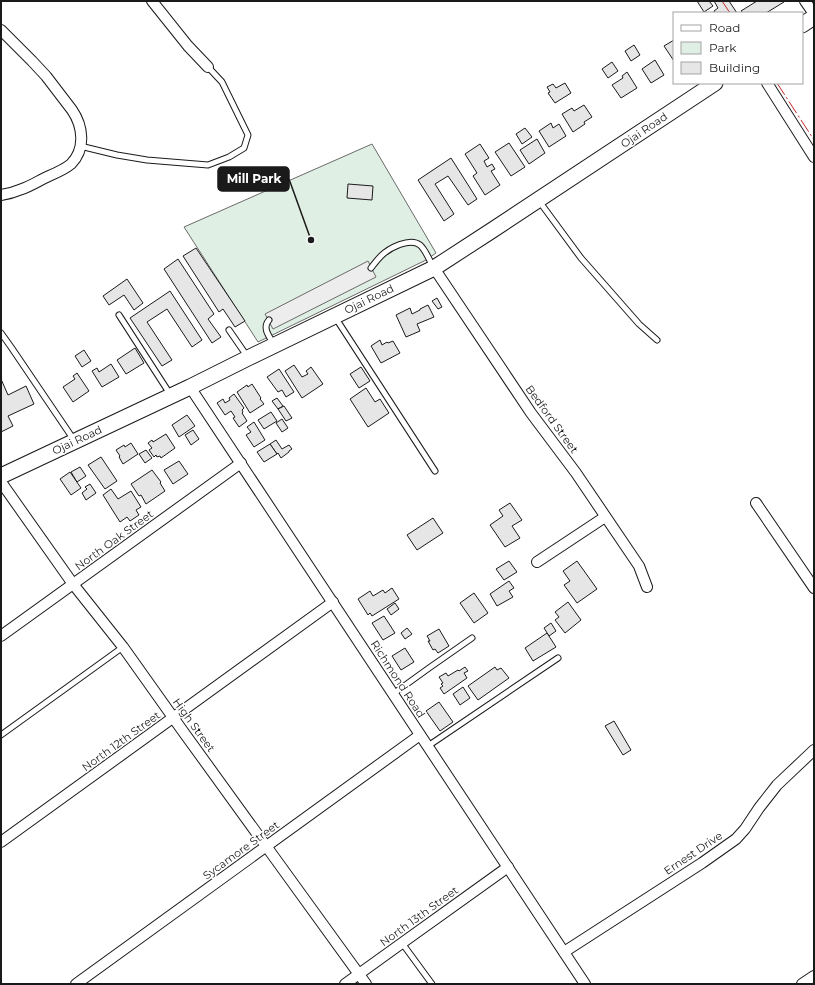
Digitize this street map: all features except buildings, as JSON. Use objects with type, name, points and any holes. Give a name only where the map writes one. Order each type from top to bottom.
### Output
[{"type":"main road","points":[[803,24],[814,18]]},
{"type":"main road","name":"Ojai Road","points":[[1,476],[170,395],[190,387],[434,268],[713,84]]},
{"type":"street","points":[[152,1],[188,46],[208,66]]},
{"type":"street","points":[[805,1],[814,14]]},
{"type":"street","points":[[1,30],[46,76],[76,115],[81,130],[80,146],[70,165],[21,190],[1,196]]},
{"type":"street","points":[[768,84],[814,157]]},
{"type":"street","name":"Bedford Street","points":[[434,268],[531,413],[576,473],[639,566],[646,587]]},
{"type":"street","name":"Richmond Road","points":[[190,387],[585,984]]},
{"type":"street","name":"North Oak Street","points":[[1,636],[241,463]]},
{"type":"street","name":"High Street","points":[[1,482],[73,584],[123,647],[366,984]]},
{"type":"street","points":[[756,503],[814,588]]},
{"type":"street","points":[[537,562],[605,517]]},
{"type":"street","name":"North 12th Street","points":[[1,842],[333,602]]},
{"type":"street","name":"Sycamore Street","points":[[76,984],[420,735]]},
{"type":"street","name":"Ernest Drive","points":[[564,952],[702,863],[736,839],[777,785],[814,750]]},
{"type":"street","name":"North 13th Street","points":[[346,984],[508,867]]},
{"type":"street","points":[[802,984],[814,976]]},
{"type":"lane","points":[[80,146],[117,155],[147,160],[208,165],[229,157],[244,148],[248,135],[222,82],[208,66]]},
{"type":"lane","points":[[539,200],[582,258],[639,324],[657,340]]},
{"type":"lane","points":[[371,268],[387,251],[407,242],[415,242],[421,246],[434,268]]},
{"type":"lane","points":[[119,315],[170,395]]},
{"type":"lane","points":[[334,316],[435,471]]},
{"type":"lane","points":[[269,320],[265,325],[274,345]]},
{"type":"lane","points":[[229,330],[248,358]]},
{"type":"lane","points":[[1,333],[4,342],[74,441]]},
{"type":"lane","points":[[393,694],[472,638]]},
{"type":"lane","points":[[1,735],[123,647]]},
{"type":"lane","points":[[428,746],[558,658]]},
{"type":"lane","points":[[402,943],[432,984]]},
{"type":"green space","points":[[372,144],[436,253],[426,260],[258,342],[184,227]]},
{"type":"shaded area","points":[[368,261],[376,277],[273,329],[265,314]]},
{"type":"power","points":[[722,1],[729,12]]},
{"type":"power","points":[[778,84],[814,140]]},
{"type":"place","name":"Mill Park","points":[[311,240]]}]
